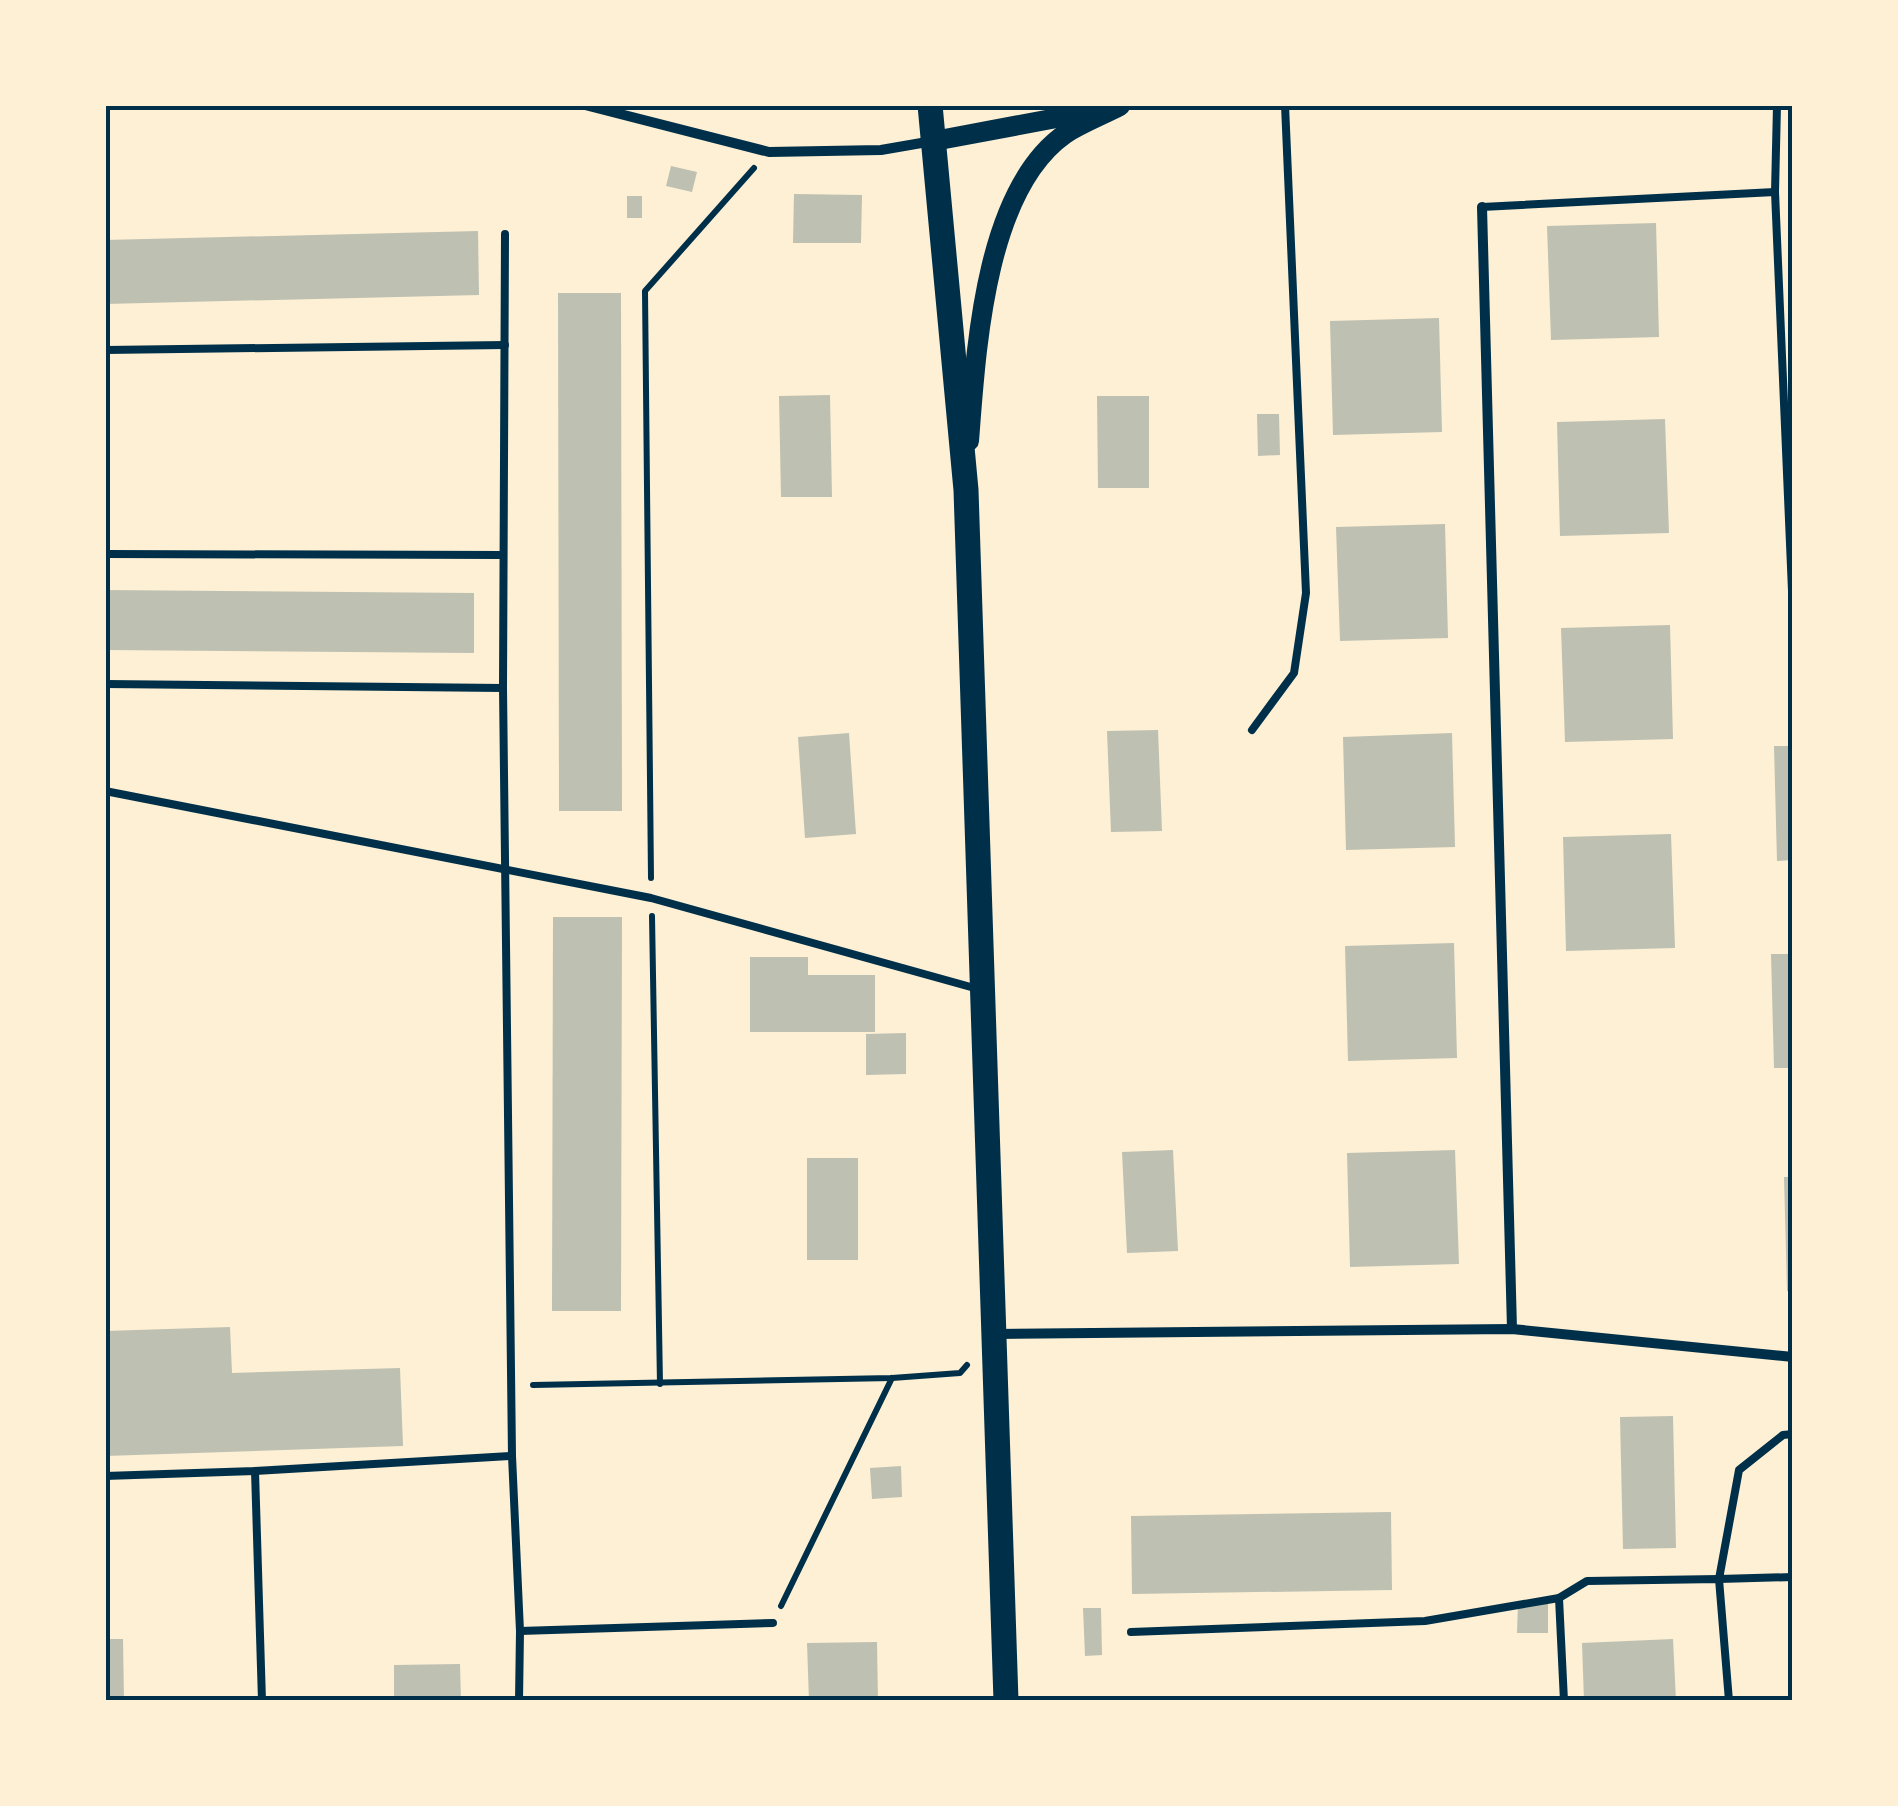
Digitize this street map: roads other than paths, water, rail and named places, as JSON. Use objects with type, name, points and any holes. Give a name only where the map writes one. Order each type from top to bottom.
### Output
[{"type":"main road","points":[[930,105],[966,490],[1006,1701]]},
{"type":"main road","points":[[934,141],[1130,105]]},
{"type":"main road","points":[[966,490],[978,324],[1001,234],[1030,170],[1064,134],[1120,106]]},
{"type":"street","points":[[585,105],[768,152],[880,150],[934,141]]},
{"type":"street","points":[[1482,207],[1512,1329]]},
{"type":"street","points":[[994,1334],[1512,1329],[1793,1357]]},
{"type":"lane","points":[[1252,730],[1294,672],[1306,593],[1285,105]]},
{"type":"lane","points":[[1776,105],[1775,192],[1793,614]]},
{"type":"lane","points":[[1482,207],[1775,192]]},
{"type":"lane","points":[[505,234],[504,688],[512,1456],[519,1701]]},
{"type":"lane","points":[[105,350],[505,345]]},
{"type":"lane","points":[[105,554],[503,555]]},
{"type":"lane","points":[[105,684],[504,688]]},
{"type":"lane","points":[[105,791],[652,898],[983,991]]},
{"type":"lane","points":[[1729,1701],[1719,1579],[1739,1470],[1782,1435],[1793,1434]]},
{"type":"lane","points":[[105,1476],[512,1456]]},
{"type":"lane","points":[[255,1471],[262,1701]]},
{"type":"lane","points":[[1131,1632],[1424,1621],[1560,1598],[1586,1580],[1793,1576]]},
{"type":"lane","points":[[1560,1598],[1564,1701]]},
{"type":"lane","points":[[520,1631],[773,1622]]}]
